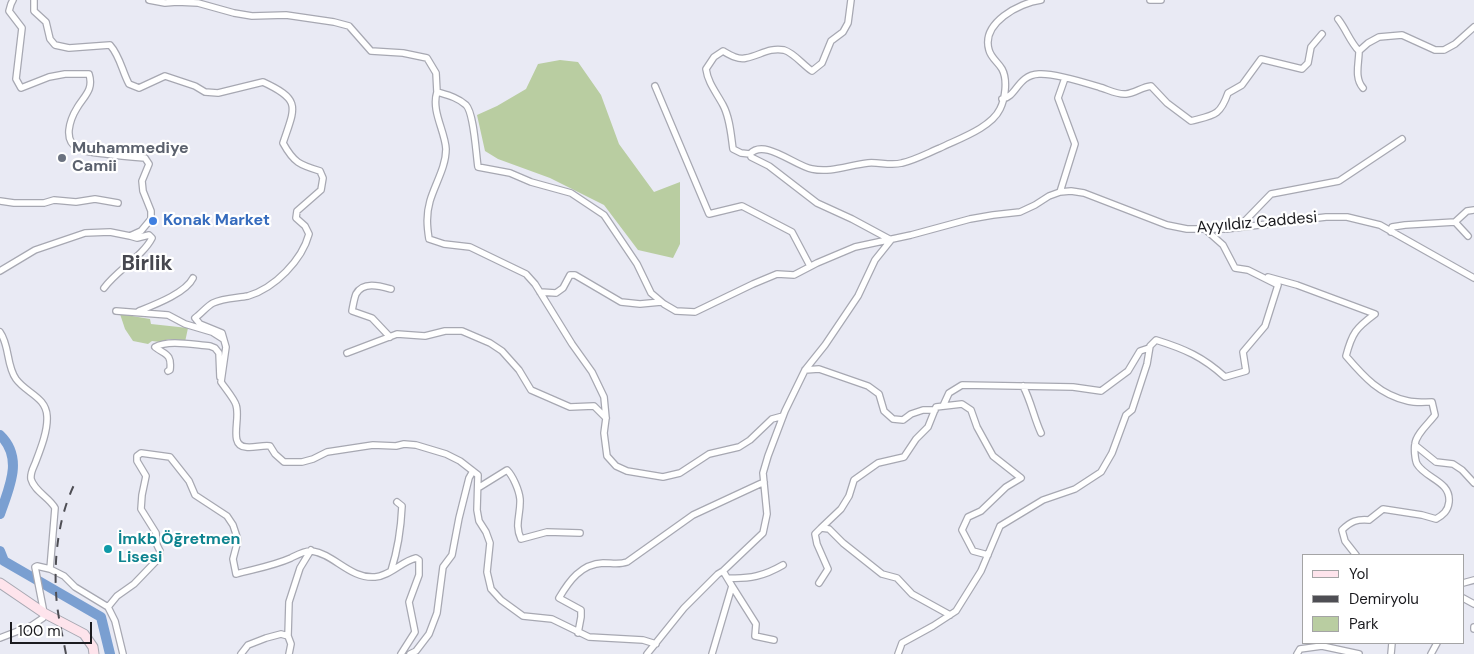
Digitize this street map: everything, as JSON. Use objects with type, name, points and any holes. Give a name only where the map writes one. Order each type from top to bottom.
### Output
[{"type":"street","points":[[13,0],[9,11],[22,28],[16,79],[21,88],[50,77],[65,74],[89,74],[92,81],[87,95],[70,120],[68,137],[72,144],[80,150],[90,152],[145,158],[149,164],[142,181],[143,191],[151,211],[151,219],[141,231],[130,236]]},
{"type":"street","points":[[34,0],[34,11],[46,22],[50,39],[55,45],[76,48],[110,45],[120,59],[123,72],[129,84],[138,88],[165,76],[195,86],[205,92],[218,93],[263,82],[286,94],[292,103],[292,116],[283,143],[289,154],[301,165],[320,171],[323,178],[321,190],[297,211],[296,218],[305,226],[310,234],[294,264],[269,286],[248,296],[213,303],[195,318],[200,324],[222,333],[226,347],[221,382]]},
{"type":"street","points":[[149,0],[164,3],[198,3],[243,14],[286,15],[334,22],[349,26],[371,51],[403,53],[427,58],[436,73],[436,107],[446,149],[443,167],[430,202],[426,221],[429,240],[470,247],[526,274],[540,292],[572,344],[592,372],[604,397],[606,418],[604,433],[607,456],[616,466],[628,471],[663,477],[680,473],[709,454],[739,447],[750,440],[772,419],[783,416]]},
{"type":"street","points":[[647,654],[684,608],[763,533],[767,514],[763,473],[783,416],[805,370],[825,345],[858,296],[874,260],[890,240],[852,219],[817,203],[769,166],[751,157],[750,154],[741,153],[733,149],[724,106],[708,80],[706,69],[714,57],[723,52],[737,58],[745,58],[764,51],[785,50],[812,71],[822,63],[832,40],[843,32],[848,23],[851,0]]},
{"type":"street","points":[[750,154],[752,151],[762,148],[799,165],[819,171],[829,171],[866,163],[900,164],[960,139],[985,125],[1001,108],[1006,79],[1002,69],[989,51],[990,35],[1001,19],[1019,6],[1041,0]]},
{"type":"street","points":[[1150,0],[1161,0]]},
{"type":"street","points":[[1338,19],[1353,46],[1359,51]]},
{"type":"street","points":[[1363,88],[1359,84],[1357,73],[1359,51],[1368,42],[1379,37],[1402,35],[1435,50],[1444,50],[1455,44],[1474,27]]},
{"type":"street","points":[[1002,99],[1008,98],[1020,82],[1030,76],[1040,74],[1082,81],[1125,94],[1151,86],[1167,103],[1191,121],[1214,115],[1223,108],[1228,93],[1242,85],[1261,59],[1302,69],[1308,63],[1311,47],[1322,34]]},
{"type":"street","points":[[1060,192],[1075,144],[1058,98],[1065,78]]},
{"type":"street","points":[[655,86],[709,214],[742,206],[792,232],[810,266]]},
{"type":"street","points":[[437,92],[455,97],[468,107],[472,120],[478,167],[510,172],[531,182],[571,193],[604,216],[637,264],[651,293],[661,302]]},
{"type":"street","points":[[1239,227],[1271,194],[1339,181],[1402,139]]},
{"type":"street","name":"Ayyıldız Caddesi","points":[[661,302],[676,311],[695,312],[777,274],[794,275],[810,266],[855,247],[970,219],[1020,212],[1049,196],[1060,192],[1072,191],[1084,193],[1167,225],[1187,229],[1206,230],[1326,217],[1347,217],[1380,225],[1474,278]]},
{"type":"street","points":[[0,201],[14,204],[44,203],[54,200],[76,202],[95,199],[118,203]]},
{"type":"street","points":[[1392,232],[1392,227],[1455,222],[1467,211],[1474,210]]},
{"type":"street","points":[[1455,222],[1468,236]]},
{"type":"street","points":[[943,406],[949,393],[962,385],[1073,387],[1101,391],[1128,372],[1140,351],[1149,348],[1156,340],[1183,348],[1211,364],[1225,378],[1246,371],[1243,352],[1265,326],[1278,285],[1248,270],[1235,268],[1223,245],[1206,230]]},
{"type":"street","points":[[0,272],[35,250],[85,233],[110,232],[137,238],[149,235],[152,238],[149,243],[110,279],[104,288]]},
{"type":"street","points":[[1254,273],[1297,285],[1375,314],[1361,324],[1352,336],[1346,356],[1360,372],[1383,392],[1409,401],[1432,402],[1435,415],[1417,437],[1415,444],[1418,464],[1442,484],[1449,495],[1449,505],[1444,515],[1436,519],[1383,509],[1369,520],[1359,519],[1350,522],[1342,530],[1345,541],[1355,554]]},
{"type":"street","points":[[540,292],[556,293],[563,288],[570,275],[575,275],[621,302],[640,304],[661,302]]},
{"type":"street","points":[[137,312],[162,302],[184,289],[193,278]]},
{"type":"street","points":[[390,337],[372,318],[352,311],[356,293],[362,288],[376,285],[391,290]]},
{"type":"street","points":[[116,311],[168,315],[185,324],[212,332],[223,339]]},
{"type":"street","points":[[347,353],[398,334],[425,336],[446,331],[462,330],[502,350],[519,370],[531,390],[570,407],[594,406],[606,418]]},
{"type":"street","points":[[0,332],[4,338],[11,371],[17,381],[42,400],[46,407],[47,426],[31,472],[31,480],[55,508],[50,569]]},
{"type":"street","points":[[168,371],[170,370],[170,358],[155,347],[165,343],[215,348],[218,353],[221,382],[236,405],[238,425],[235,435],[236,440],[244,447],[270,446],[275,454],[284,462],[313,460],[327,452],[373,445],[396,446],[404,444],[416,445],[446,454],[460,461],[478,474],[477,510],[479,521],[490,543],[487,572],[491,589],[501,600],[523,616],[552,619],[589,637],[643,640],[656,644]]},
{"type":"street","points":[[898,654],[902,643],[934,626],[956,611],[981,571],[1000,526],[1043,500],[1075,489],[1101,472],[1112,453],[1126,415],[1132,410],[1147,364],[1149,348]]},
{"type":"street","points":[[805,370],[818,369],[868,386],[880,394],[884,411],[893,419],[902,420],[911,414],[923,410],[935,410]]},
{"type":"street","points":[[1023,386],[1030,400],[1034,418],[1041,433]]},
{"type":"street","points":[[819,582],[828,569],[817,544],[815,534],[841,509],[849,496],[854,480],[878,463],[904,457],[916,439],[928,428],[936,407],[962,404],[970,410],[993,456],[1021,478],[1006,487],[981,511],[968,517],[962,530],[973,551],[988,554]]},
{"type":"street","points":[[1415,444],[1436,462],[1453,464],[1462,470],[1474,483]]},
{"type":"street","points":[[108,607],[117,596],[134,584],[159,558],[160,551],[157,545],[156,533],[141,509],[146,476],[137,461],[137,456],[141,453],[170,457],[189,482],[195,494],[227,516],[233,525],[238,540],[234,559],[236,574],[281,562],[311,550],[355,574],[375,577],[391,571],[412,559],[416,558],[419,560],[419,575],[409,602],[415,632],[401,654]]},
{"type":"street","points":[[478,488],[507,470],[511,474],[520,498],[517,530],[521,539],[548,532],[580,533]]},
{"type":"street","points":[[410,654],[416,651],[428,634],[437,613],[443,567],[452,555],[469,478],[473,471]]},
{"type":"street","points":[[578,632],[581,617],[580,610],[559,598],[570,580],[578,572],[597,564],[622,564],[627,562],[693,515],[764,482]]},
{"type":"street","points":[[391,571],[400,540],[402,521],[402,506],[397,502]]},
{"type":"street","points":[[820,528],[829,529],[843,543],[882,574],[897,578],[912,594],[950,615]]},
{"type":"street","points":[[290,654],[288,602],[300,568],[311,550]]},
{"type":"street","points":[[728,578],[739,579],[766,575],[783,565]]},
{"type":"street","points":[[0,638],[31,626],[43,618],[44,613],[36,572],[37,566],[50,569],[64,576],[76,587],[108,607],[115,621],[123,654]]},
{"type":"street","points":[[723,571],[756,624],[755,636],[774,640]]},
{"type":"street","points":[[0,583],[44,613],[84,634],[93,647],[94,654]]},
{"type":"street","points":[[712,654],[732,586]]},
{"type":"street","points":[[241,654],[248,645],[266,638],[282,634],[288,636]]},
{"type":"street","points":[[1297,654],[1300,649],[1322,646],[1359,654]]},
{"type":"green space","points":[[560,60],[578,62],[601,95],[619,144],[654,192],[680,182],[680,244],[673,258],[638,250],[604,205],[550,178],[498,159],[485,151],[477,115],[526,89],[538,64]]},
{"type":"green space","points":[[120,314],[150,319],[151,324],[188,328],[185,342],[169,339],[160,342],[152,341],[148,344],[133,341],[125,329]]},
{"type":"waterway","points":[[0,435],[7,444],[13,463],[10,484],[0,514]]},
{"type":"waterway","points":[[0,551],[4,561],[101,617],[110,654]]},
{"type":"railway","points":[[66,654],[57,605],[56,558],[64,510],[76,481]]},
{"type":"place","name":"Muhammediye Camii","points":[[62,158]]},
{"type":"place","name":"Konak Market","points":[[153,221]]},
{"type":"place","name":"İmkb Öğretmen Lisesi","points":[[108,549]]},
{"type":"district","name":"Birlik","points":[[147,264]]}]
